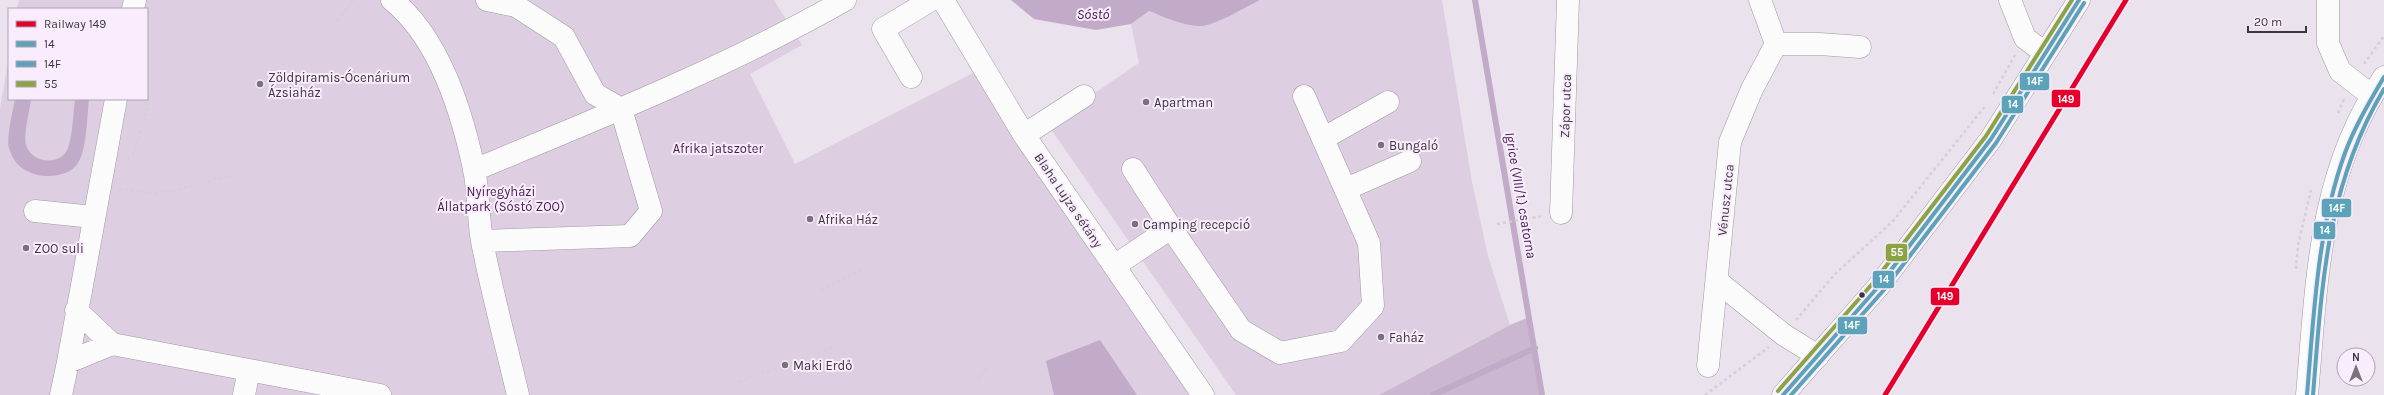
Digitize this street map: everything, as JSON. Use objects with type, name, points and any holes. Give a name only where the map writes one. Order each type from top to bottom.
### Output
[{"type":"street","points":[[392,0],[402,8],[434,52],[450,85],[474,170],[482,240],[518,395]]},
{"type":"street","points":[[482,240],[630,236],[651,211],[621,109],[595,94],[564,37],[516,6],[487,0]]},
{"type":"street","points":[[474,170],[677,85],[793,30],[845,0]]},
{"type":"street","points":[[911,77],[883,29],[930,0]]},
{"type":"street","name":"Blaha Lujza sétány","points":[[943,0],[1024,135],[1203,395]]},
{"type":"street","name":"Zápor utca","points":[[1562,213],[1568,0]]},
{"type":"street","points":[[1760,0],[1776,44],[1820,44],[1860,47]]},
{"type":"street","points":[[2010,0],[2025,38],[2045,53]]},
{"type":"street","points":[[1783,395],[1878,287],[1991,139],[2079,0]]},
{"type":"street","points":[[2328,0],[2328,43],[2340,71],[2372,95]]},
{"type":"street","name":"Vénusz utca","points":[[1708,366],[1730,142],[1752,89],[1776,44]]},
{"type":"street","points":[[2307,395],[2320,250],[2337,175],[2350,139],[2372,95],[2384,76]]},
{"type":"street","points":[[1024,135],[1084,96]]},
{"type":"street","points":[[1133,170],[1241,330],[1280,353],[1341,341],[1373,306],[1369,243],[1324,138],[1304,96]]},
{"type":"street","points":[[61,395],[116,100]]},
{"type":"street","points":[[1324,138],[1388,102]]},
{"type":"street","points":[[1346,189],[1410,160]]},
{"type":"street","points":[[36,211],[93,218]]},
{"type":"street","points":[[1114,266],[1171,228]]},
{"type":"street","points":[[1717,281],[1784,335],[1818,356]]},
{"type":"street","points":[[76,310],[112,344],[380,395]]},
{"type":"street","points":[[68,362],[112,344]]},
{"type":"street","points":[[244,395],[249,370]]},
{"type":"path","points":[[337,21],[353,0]]},
{"type":"path","points":[[1991,97],[2014,57]]},
{"type":"path","points":[[133,155],[147,110],[145,100]]},
{"type":"path","points":[[1705,395],[1784,335],[1835,274],[1893,221],[1987,104]]},
{"type":"path","points":[[99,186],[148,192],[172,191],[237,174]]},
{"type":"path","points":[[1497,224],[1528,218]]},
{"type":"path","points":[[821,290],[862,270]]},
{"type":"path","points":[[739,382],[834,348]]},
{"type":"path","points":[[978,380],[988,364]]},
{"type":"green space","name":"Nyíregyházi Állatpark (Sóstó ZOO)","points":[[19,0],[774,0],[802,45],[750,74],[795,164],[977,71],[1193,395],[0,395],[0,108],[8,63],[8,100],[148,100],[148,8],[17,8]]},
{"type":"green space","points":[[1260,0],[1442,0],[1472,182],[1488,256],[1510,325],[1379,395],[1236,395],[1048,125],[1139,63],[1131,24],[1149,11],[1173,21],[1238,12]]},
{"type":"shaded area","points":[[1529,317],[1542,395],[1379,395],[1510,325]]},
{"type":"water","name":"Sóstó","points":[[1011,0],[1260,0],[1221,20],[1206,25],[1194,26],[1174,21],[1149,11],[1131,24],[1096,30],[1034,19]]},
{"type":"water","points":[[15,100],[31,100],[26,129],[26,145],[34,156],[40,159],[53,160],[59,158],[64,154],[70,142],[75,100],[89,100],[86,132],[81,157],[73,168],[61,175],[38,175],[22,168],[11,154],[8,143]]},
{"type":"water","points":[[1100,340],[1137,395],[1054,395],[1046,361]]},
{"type":"waterway","name":"Igrice (VIII/1.) csatorna","points":[[1475,0],[1542,395]]},
{"type":"waterway","points":[[1433,395],[1535,348]]},
{"type":"rail line","name":"149","points":[[1885,395],[2126,0]]},
{"type":"transit line","name":"55","points":[[1778,391],[1873,283],[1986,136],[2072,0]]},
{"type":"transit line","name":"14","points":[[1783,395],[1878,287],[1991,139],[2079,0]]},
{"type":"transit line","name":"14F","points":[[1791,395],[1883,291],[1996,143],[2084,3]]},
{"type":"transit line","name":"14","points":[[2307,395],[2318,272],[2328,212],[2345,153],[2353,133],[2384,77]]},
{"type":"transit line","name":"14F","points":[[2313,395],[2324,275],[2338,199],[2350,162],[2365,125],[2384,89]]},
{"type":"place","name":"Zöldpiramis-Ócenárium Ázsiaház","points":[[260,84]]},
{"type":"place","name":"Apartman","points":[[1146,102]]},
{"type":"place","name":"Bungaló","points":[[1381,145]]},
{"type":"place","name":"Afrika Ház","points":[[810,219]]},
{"type":"place","name":"Camping recepció","points":[[1135,224]]},
{"type":"place","name":"ZOO suli","points":[[26,248]]},
{"type":"place","name":"Faház","points":[[1381,337]]},
{"type":"place","name":"Maki Erdő","points":[[785,365]]},
{"type":"park label","name":"Afrika jatszoter","points":[[718,148]]}]
